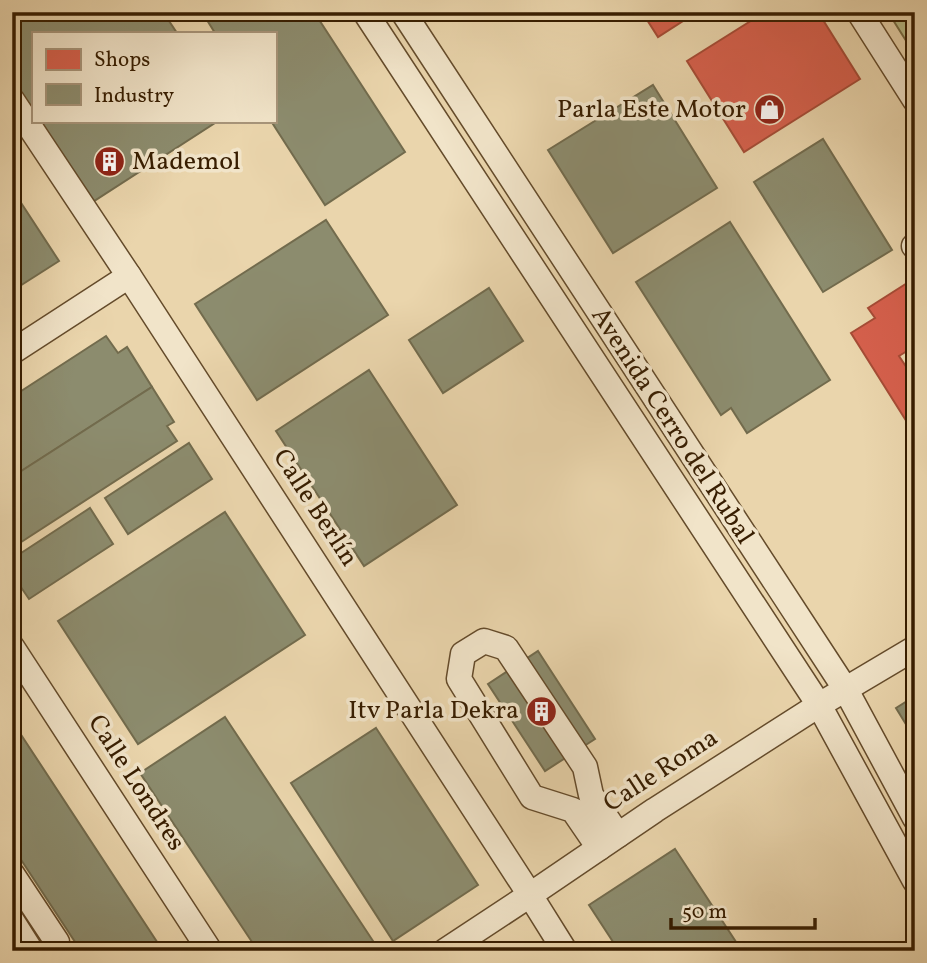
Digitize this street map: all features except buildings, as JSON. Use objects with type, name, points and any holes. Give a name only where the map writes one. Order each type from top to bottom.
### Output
[{"type":"street","name":"Avenida Cerro del Rubal","points":[[365,12],[819,705],[915,881]]},
{"type":"street","name":"Avenida Cerro del Rubal","points":[[403,12],[846,690],[915,818]]},
{"type":"street","points":[[859,12],[915,100]]},
{"type":"street","name":"Calle Berlín","points":[[12,100],[129,276],[565,951]]},
{"type":"street","points":[[12,352],[129,276]]},
{"type":"street","points":[[484,641],[506,648],[585,766],[591,795],[609,842],[573,810],[532,797],[459,679],[463,654],[484,641]]},
{"type":"street","name":"Calle Londres","points":[[12,647],[209,951]]},
{"type":"street","name":"Calle Roma","points":[[445,951],[655,810],[819,705],[915,648]]},
{"type":"street","points":[[12,874],[57,942],[56,951]]},
{"type":"street","points":[[12,921],[31,951]]},
{"type":"green space","points":[[888,12],[915,12],[915,55]]},
{"type":"place","name":"Parla Este Motor","points":[[769,110]]},
{"type":"place","name":"Mademol","points":[[109,162]]},
{"type":"place","name":"Itv Parla Dekra","points":[[542,711]]}]
